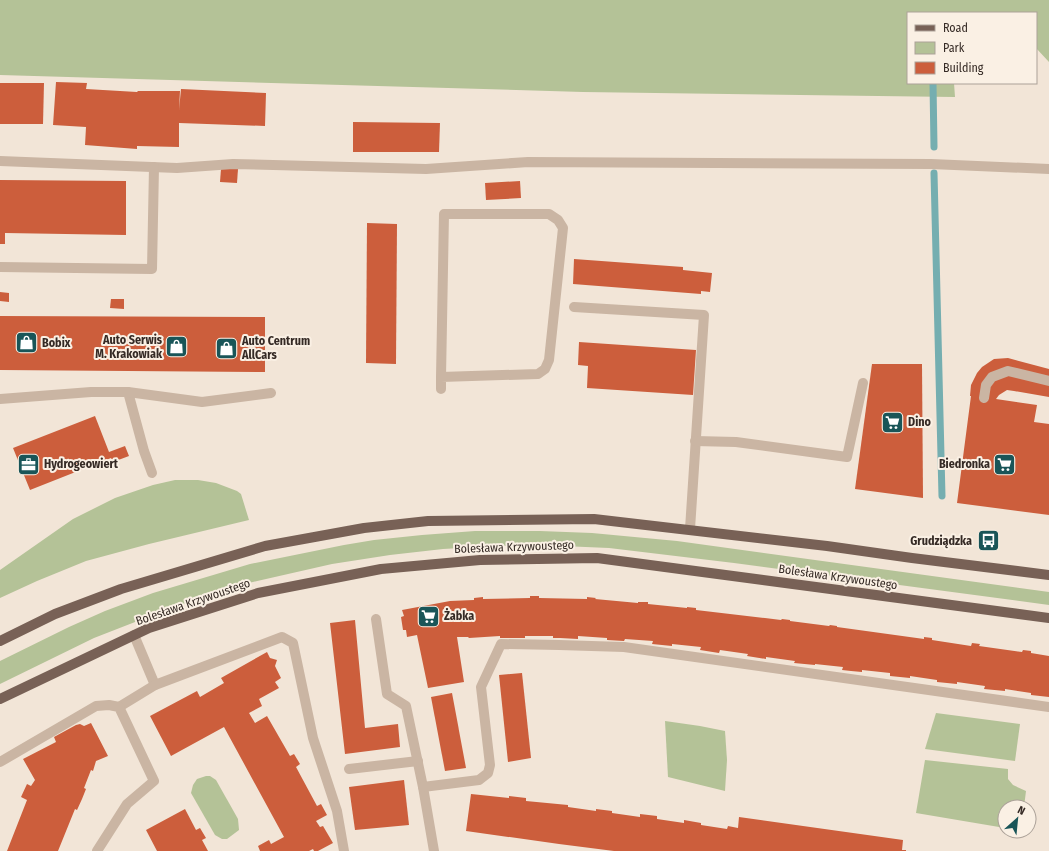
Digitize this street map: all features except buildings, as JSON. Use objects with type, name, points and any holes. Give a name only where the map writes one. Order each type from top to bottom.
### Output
[{"type":"main road","points":[[0,641],[55,614],[121,588],[265,546],[364,528],[428,521],[594,519],[1049,575]]},
{"type":"main road","name":"Bolesława Krzywoustego","points":[[0,699],[149,628],[258,593],[381,569],[480,560],[597,558],[1049,618]]},
{"type":"lane","points":[[0,161],[177,168],[233,164],[426,169],[528,162],[930,164],[1049,169]]},
{"type":"lane","points":[[0,267],[152,269],[154,167]]},
{"type":"lane","points":[[441,377],[538,374],[545,369],[549,360],[563,228],[558,220],[549,214],[444,214],[441,377],[441,389]]},
{"type":"lane","points":[[574,307],[704,315],[690,530]]},
{"type":"lane","points":[[984,398],[986,384],[992,377],[1008,371],[1049,381]]},
{"type":"lane","points":[[695,441],[736,442],[847,457],[863,383]]},
{"type":"lane","points":[[0,400],[91,392],[128,392],[202,402],[271,393]]},
{"type":"lane","points":[[128,392],[144,451],[152,473]]},
{"type":"lane","points":[[376,619],[387,694],[406,706],[418,761],[434,851]]},
{"type":"lane","points":[[134,635],[155,685]]},
{"type":"lane","points":[[0,762],[96,706],[109,705],[118,707],[155,685],[282,637],[293,643],[313,738],[337,811],[344,851]]},
{"type":"lane","points":[[423,787],[479,780],[488,773],[490,765],[481,687],[501,644],[624,647],[1049,707]]},
{"type":"lane","points":[[97,851],[127,804],[154,780],[118,707]]},
{"type":"lane","points":[[349,769],[418,761]]},
{"type":"green space","points":[[0,0],[1049,0],[1049,62],[1037,49],[1037,12],[907,12],[907,84],[954,84],[955,97],[583,92],[0,75]]},
{"type":"green space","points":[[175,480],[198,480],[216,483],[237,491],[241,494],[249,520],[86,561],[0,598],[0,570],[73,519],[115,498],[153,485]]},
{"type":"green space","points":[[475,531],[592,533],[677,541],[1049,592],[1049,605],[609,548],[496,546],[443,549],[332,564],[240,585],[171,608],[94,638],[0,684],[0,661],[105,611],[153,593],[250,564],[344,545],[374,540]]},
{"type":"green space","points":[[936,713],[1020,724],[1015,761],[925,749]]},
{"type":"green space","points":[[665,721],[725,731],[727,760],[725,791],[668,777]]},
{"type":"green space","points":[[925,760],[1008,769],[1008,779],[1013,785],[1026,791],[1025,799],[997,799],[997,827],[916,813]]},
{"type":"green space","points":[[210,776],[216,780],[238,819],[239,830],[227,839],[222,839],[215,835],[191,793],[193,785],[197,779]]},
{"type":"waterway","points":[[933,84],[934,147]]},
{"type":"waterway","points":[[934,173],[942,496]]},
{"type":"place","name":"Bobix","points":[[26,343]]},
{"type":"place","name":"Auto Serwis M. Krakowiak","points":[[177,347]]},
{"type":"place","name":"Auto Centrum AllCars","points":[[227,348]]},
{"type":"place","name":"Dino","points":[[893,422]]},
{"type":"place","name":"Hydrogeowiert","points":[[29,464]]},
{"type":"place","name":"Biedronka","points":[[1005,464]]},
{"type":"place","name":"Grudziądzka","points":[[988,541]]},
{"type":"place","name":"Żabka","points":[[429,616]]}]
